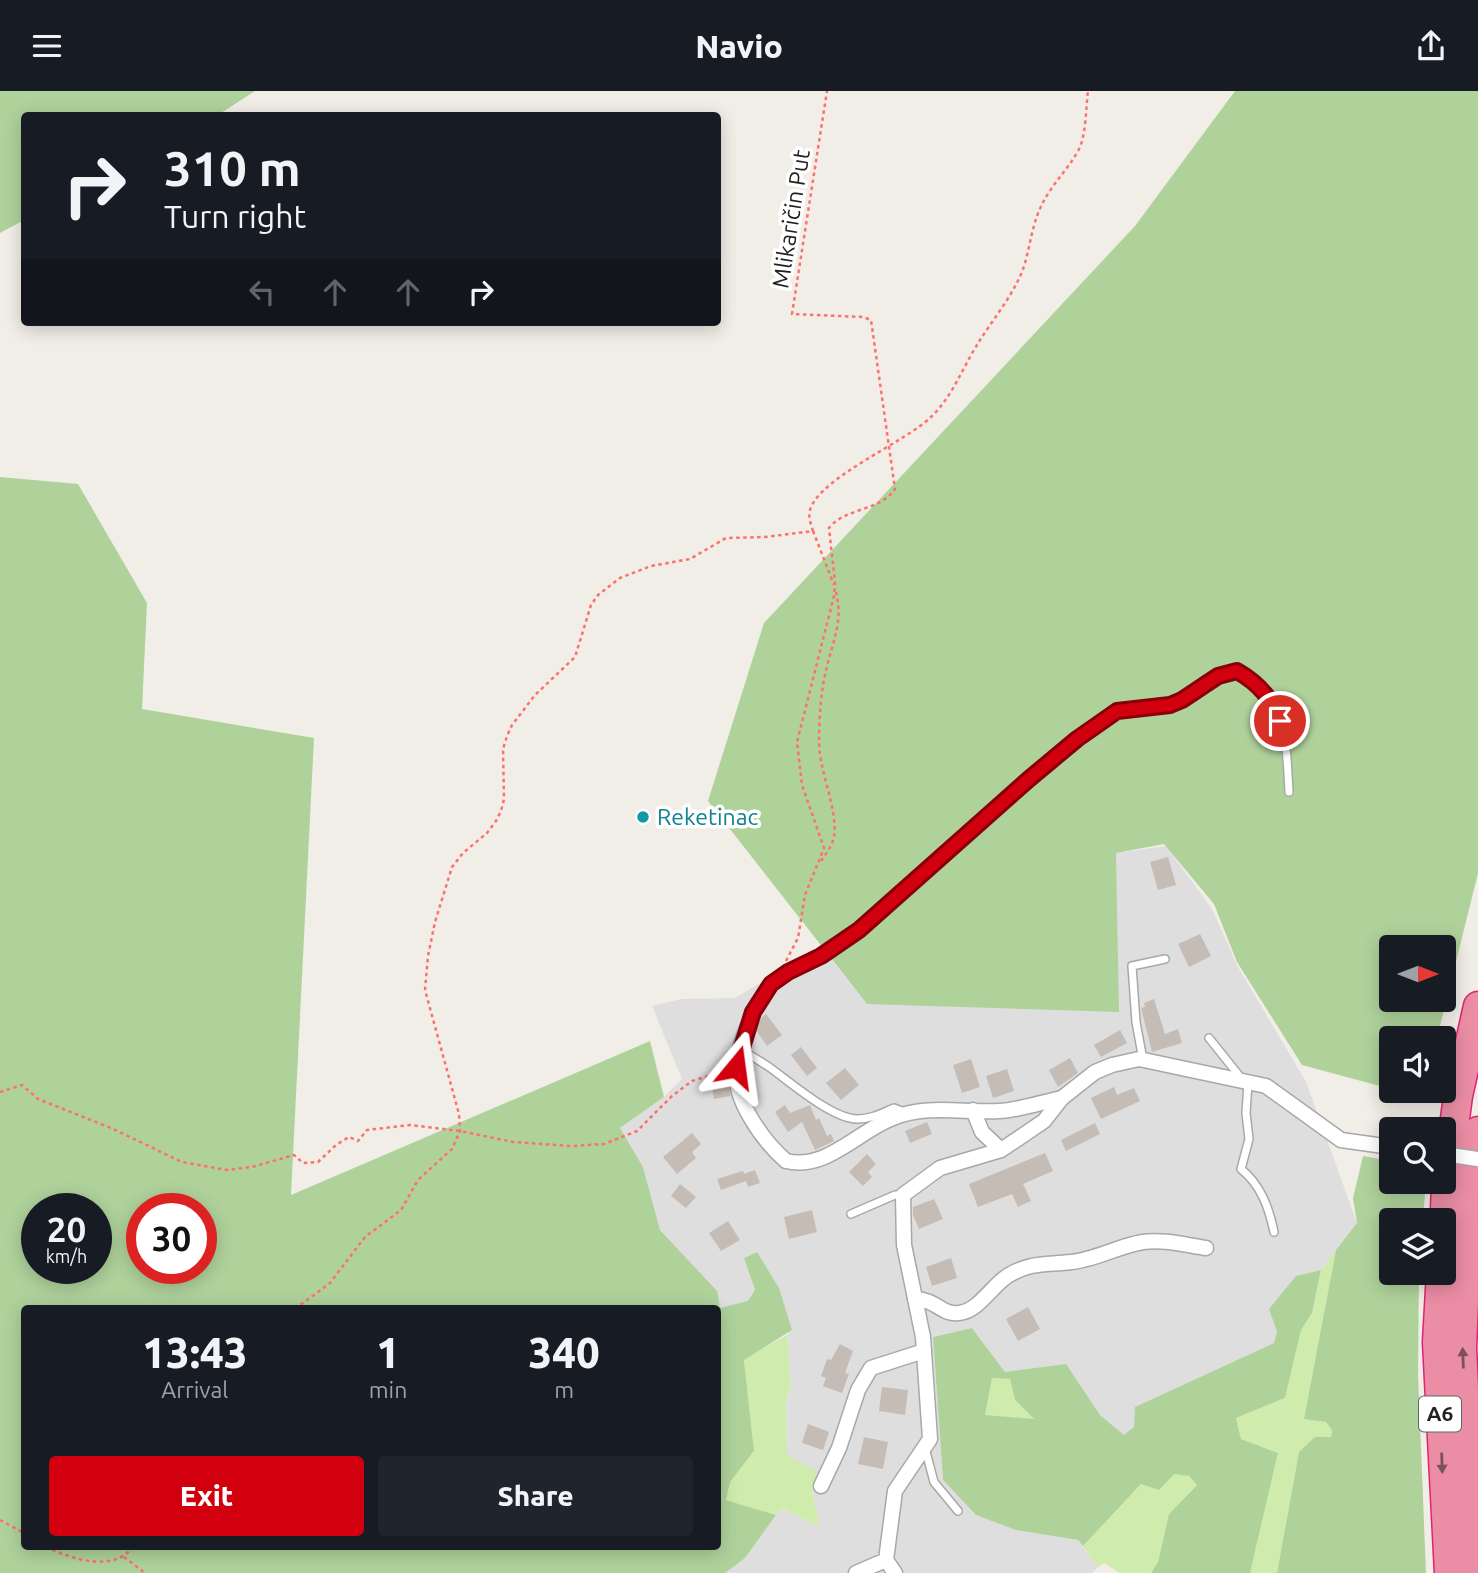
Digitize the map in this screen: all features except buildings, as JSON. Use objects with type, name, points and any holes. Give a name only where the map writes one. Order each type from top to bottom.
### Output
[{"type":"highway","points":[[1445,1208],[1458,1096],[1478,1006]]},
{"type":"highway","name":"A6","points":[[1473,1573],[1462,1348],[1468,1205],[1478,1131]]},
{"type":"highway","name":"A6","points":[[1440,1285],[1437,1342],[1449,1573]]},
{"type":"street","points":[[753,1012],[736,1067],[741,1098],[751,1119],[786,1161],[803,1163],[818,1159],[891,1118],[907,1113],[923,1110],[999,1111],[1062,1098]]},
{"type":"street","points":[[895,1573],[886,1560],[895,1491],[930,1439],[924,1351],[904,1245],[903,1195],[940,1168],[1001,1150],[1044,1121],[1062,1098],[1095,1072],[1112,1065],[1143,1060],[1266,1086],[1341,1140],[1379,1145]]},
{"type":"street","points":[[973,1110],[982,1132],[1001,1150]]},
{"type":"street","points":[[1456,1156],[1478,1159]]},
{"type":"street","points":[[915,1299],[928,1300],[947,1313],[961,1313],[975,1305],[1006,1276],[1030,1264],[1073,1262],[1140,1243],[1160,1241],[1206,1248]]},
{"type":"street","points":[[821,1486],[839,1448],[858,1390],[871,1368],[924,1351]]},
{"type":"street","points":[[856,1573],[886,1560]]},
{"type":"lane","points":[[753,1012],[771,984],[788,972],[821,956],[859,930],[1029,779],[1077,739],[1117,711],[1170,705],[1218,676],[1237,671],[1254,681],[1274,704],[1286,738],[1289,792]]},
{"type":"lane","points":[[1143,1060],[1136,1022],[1132,966],[1165,959]]},
{"type":"lane","points":[[1209,1038],[1245,1081],[1249,1139],[1241,1169],[1250,1176],[1266,1201],[1274,1232]]},
{"type":"lane","points":[[741,1050],[769,1067],[805,1095],[855,1120],[872,1117],[894,1108],[907,1113]]},
{"type":"lane","points":[[851,1215],[895,1195],[903,1195]]},
{"type":"lane","points":[[925,1447],[934,1482],[958,1511]]},
{"type":"path","name":"Mlikaričin Put","points":[[827,91],[792,314],[863,317],[871,320],[889,444]]},
{"type":"path","points":[[771,984],[796,945],[805,895],[824,848],[802,785],[797,742],[835,588],[813,531],[809,513],[831,485],[889,444],[919,428],[947,399],[1025,264],[1035,222],[1048,191],[1081,146],[1088,91]]},
{"type":"path","points":[[819,864],[832,845],[834,836],[834,823],[820,761],[819,740],[827,666],[838,631],[839,608],[830,525],[887,498],[893,492],[895,489],[889,444]]},
{"type":"path","points":[[300,1305],[330,1283],[365,1237],[401,1210],[418,1180],[452,1149],[460,1131],[460,1114],[425,990],[435,922],[452,867],[463,853],[487,833],[501,811],[504,799],[503,749],[512,725],[548,681],[575,657],[591,605],[598,595],[620,578],[651,566],[690,559],[726,538],[765,537],[813,531]]},
{"type":"path","points":[[0,1092],[22,1085],[38,1099],[111,1128],[182,1162],[227,1170],[252,1167],[294,1155],[303,1163],[318,1162],[349,1137],[358,1141],[367,1130],[410,1125],[460,1131],[513,1142],[604,1145],[637,1131],[672,1096],[692,1081],[736,1067]]},
{"type":"path","points":[[0,1520],[21,1531]]},
{"type":"path","points":[[54,1550],[88,1562],[115,1562],[130,1550]]},
{"type":"path","points":[[124,1557],[145,1573]]},
{"type":"shaded area","points":[[1166,846],[1212,909],[1238,967],[1306,1082],[1357,1223],[1321,1270],[1296,1276],[1274,1343],[1136,1407],[1134,1427],[1124,1435],[1100,1415],[1066,1365],[1005,1372],[972,1328],[933,1337],[943,1480],[1016,1530],[1078,1540],[1098,1567],[1092,1573],[725,1573],[745,1558],[781,1508],[820,1527],[812,1491],[787,1456],[786,1399],[791,1385],[787,1335],[792,1330],[744,1258],[755,1291],[748,1302],[721,1308],[716,1291],[660,1230],[643,1167],[620,1128],[664,1097],[682,1079],[652,1006],[682,999],[735,998],[767,979],[830,958],[867,1004],[1116,853]]},
{"type":"green space","points":[[0,91],[255,91],[223,112],[21,112],[21,222],[0,233]]},
{"type":"green space","points":[[1235,91],[1478,91],[1478,873],[1456,962],[1456,935],[1379,935],[1379,1012],[1443,1012],[1440,1026],[1379,1026],[1379,1086],[1302,1065],[1237,962],[1214,904],[1164,844],[1116,853],[1119,1012],[867,1004],[708,801],[764,623],[1135,226]]},
{"type":"green space","points":[[0,477],[78,484],[147,603],[142,709],[314,738],[291,1195],[650,1041],[664,1097],[620,1128],[643,1167],[660,1230],[717,1291],[719,1305],[21,1305],[21,1550],[721,1550],[721,1308],[748,1301],[755,1290],[744,1258],[757,1252],[779,1288],[792,1330],[744,1360],[754,1451],[730,1482],[726,1500],[776,1515],[745,1558],[725,1573],[0,1573]]},
{"type":"green space","points":[[1363,1156],[1379,1159],[1379,1194],[1425,1194],[1424,1208],[1379,1208],[1379,1285],[1419,1285],[1418,1374],[1426,1573],[1277,1573],[1299,1452],[1315,1437],[1331,1437],[1332,1430],[1326,1422],[1304,1419],[1336,1250],[1357,1223],[1353,1198]]},
{"type":"green space","points":[[1336,1250],[1304,1419],[1326,1422],[1332,1430],[1331,1437],[1299,1452],[1277,1573],[1250,1573],[1278,1453],[1241,1439],[1236,1418],[1285,1398],[1301,1330],[1312,1313],[1321,1270]]},
{"type":"green space","points":[[1321,1270],[1312,1313],[1301,1330],[1285,1398],[1236,1418],[1241,1439],[1278,1453],[1250,1573],[1151,1573],[1158,1562],[1169,1514],[1197,1485],[1189,1476],[1174,1474],[1159,1490],[1141,1484],[1083,1546],[1078,1540],[1016,1530],[976,1515],[943,1480],[933,1337],[972,1328],[1005,1372],[1066,1364],[1100,1415],[1124,1435],[1134,1427],[1135,1407],[1274,1343],[1277,1331],[1269,1309],[1296,1276]],"holes":[[[992,1378],[1010,1379],[1015,1400],[1034,1419],[985,1415]]]},
{"type":"green space","points":[[787,1335],[791,1385],[786,1399],[787,1455],[818,1472],[812,1491],[820,1527],[782,1508],[776,1515],[726,1500],[730,1482],[754,1451],[744,1359]]},
{"type":"green space","points":[[992,1378],[1010,1378],[1015,1400],[1035,1420],[985,1415]]},
{"type":"green space","points":[[1174,1473],[1189,1476],[1197,1485],[1169,1514],[1158,1562],[1151,1573],[1120,1573],[1104,1563],[1098,1567],[1083,1546],[1141,1484]]},
{"type":"place","name":"Reketinac","points":[[643,817]]},
{"type":"route","points":[[736,1067],[753,1012],[771,984],[788,972],[821,956],[859,930],[1029,779],[1077,739],[1117,711],[1170,705],[1218,676],[1237,671],[1254,681],[1274,704],[1280,721]]}]
